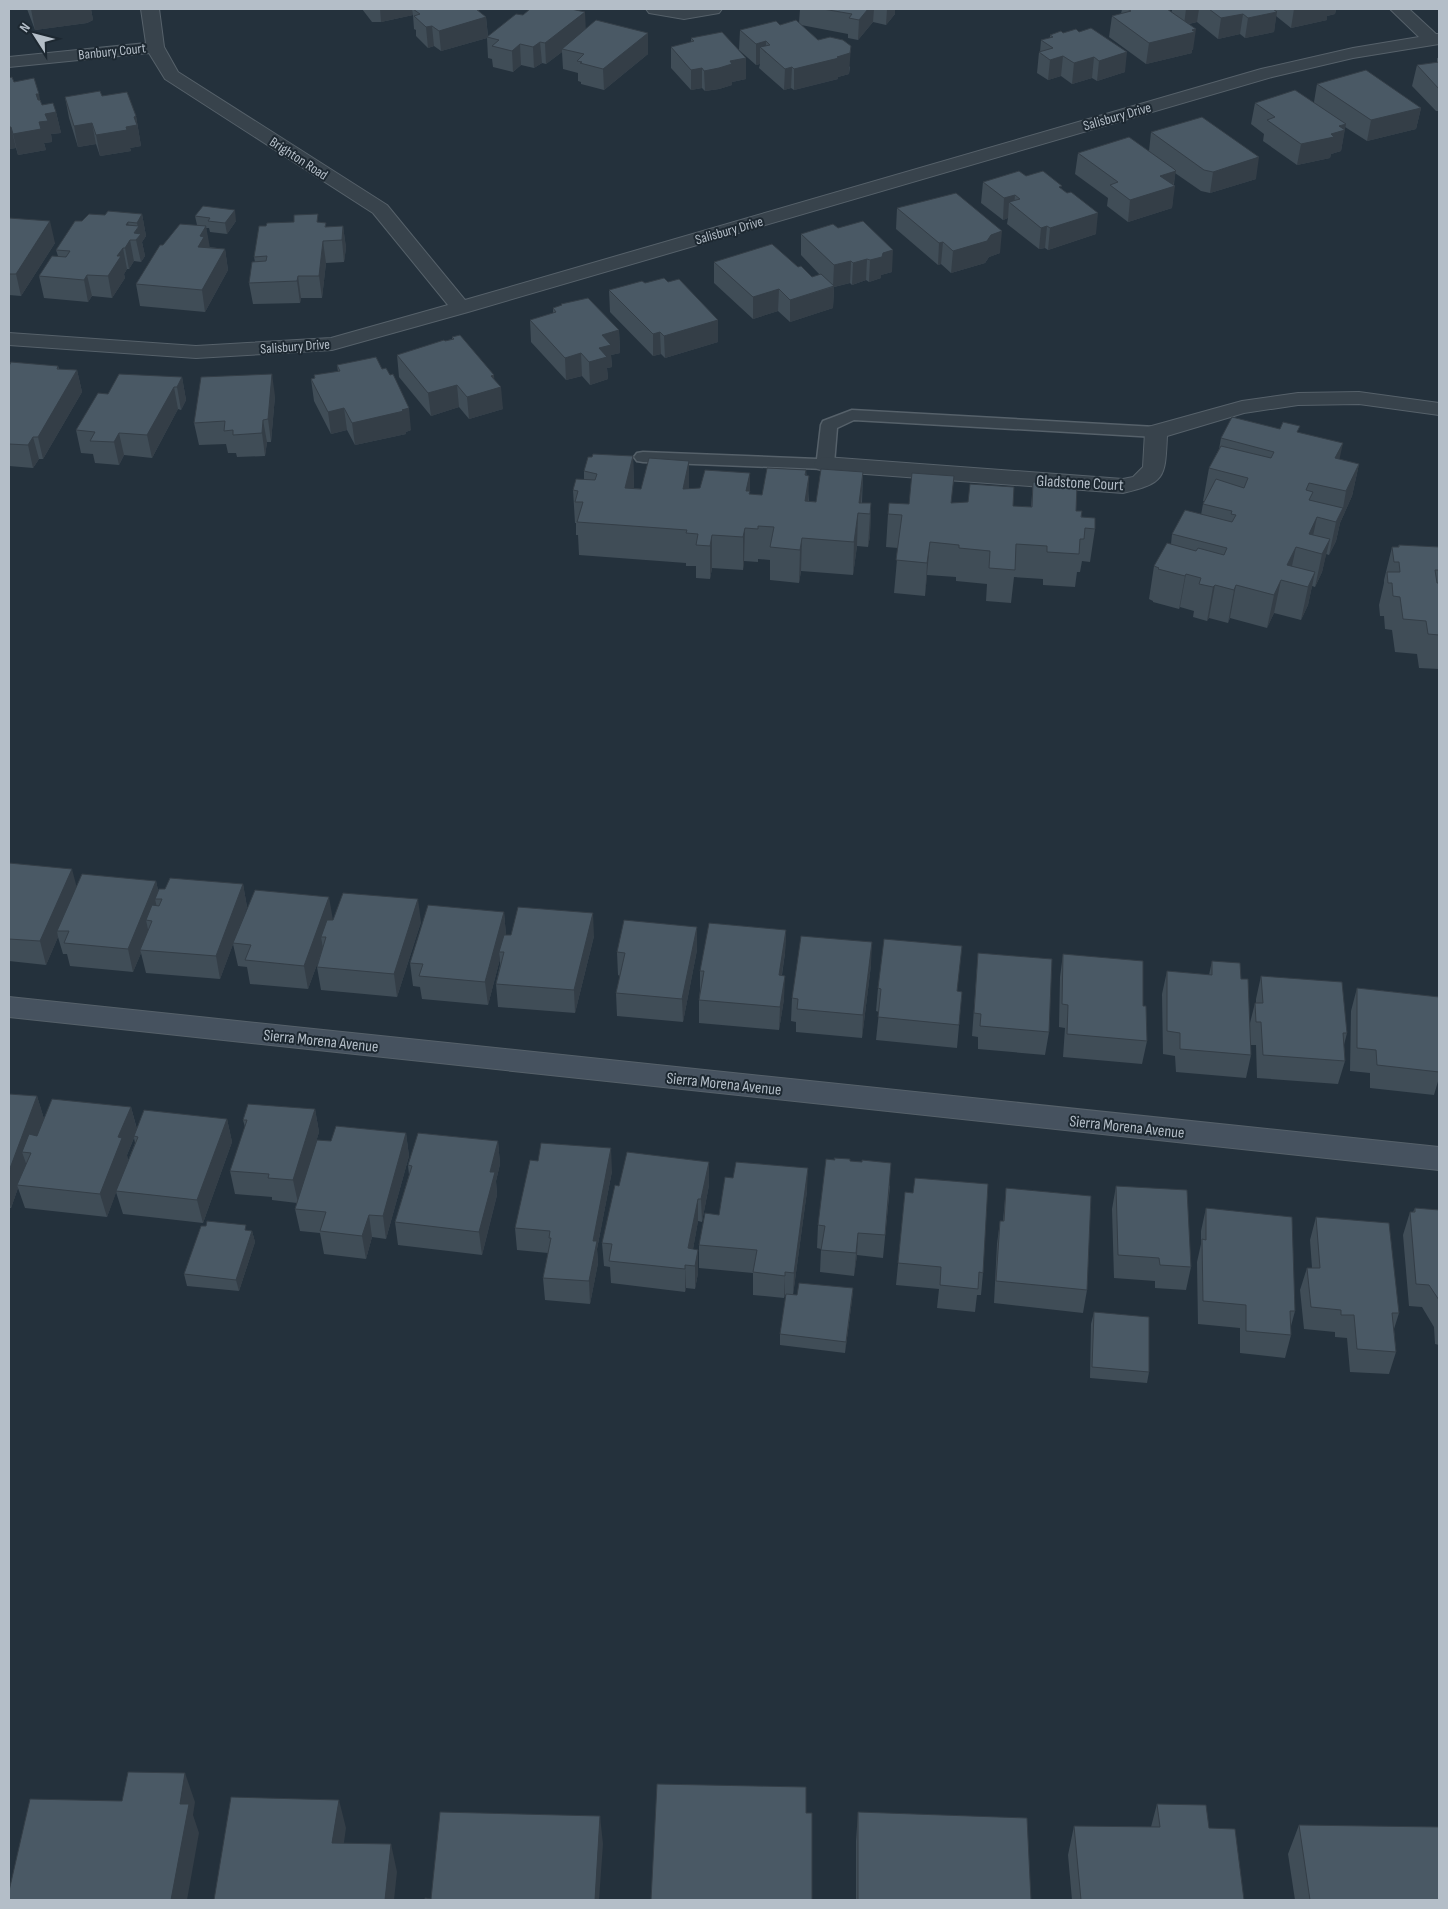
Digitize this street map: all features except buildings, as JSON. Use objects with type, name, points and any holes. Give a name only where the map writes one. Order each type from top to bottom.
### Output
[{"type":"street","name":"Brighton Road","points":[[150,9],[148,12],[155,47],[171,75],[380,209],[461,308]]},
{"type":"street","points":[[655,9],[688,15],[713,9]]},
{"type":"street","points":[[1399,9],[1435,40]]},
{"type":"street","name":"Salisbury Drive","points":[[9,339],[196,352],[332,344],[1268,72],[1353,53],[1435,40]]},
{"type":"street","name":"Banbury Court","points":[[9,62],[155,47]]},
{"type":"street","points":[[1156,432],[1242,407],[1298,399],[1359,398],[1439,409]]},
{"type":"street","name":"Gladstone Court","points":[[825,464],[1123,486],[1141,482],[1154,470],[1156,432]]},
{"type":"street","name":"Sierra Morena Avenue","points":[[9,1007],[1439,1159]]},
{"type":"lane","points":[[643,457],[825,464],[829,425],[852,414],[1156,432]]}]
